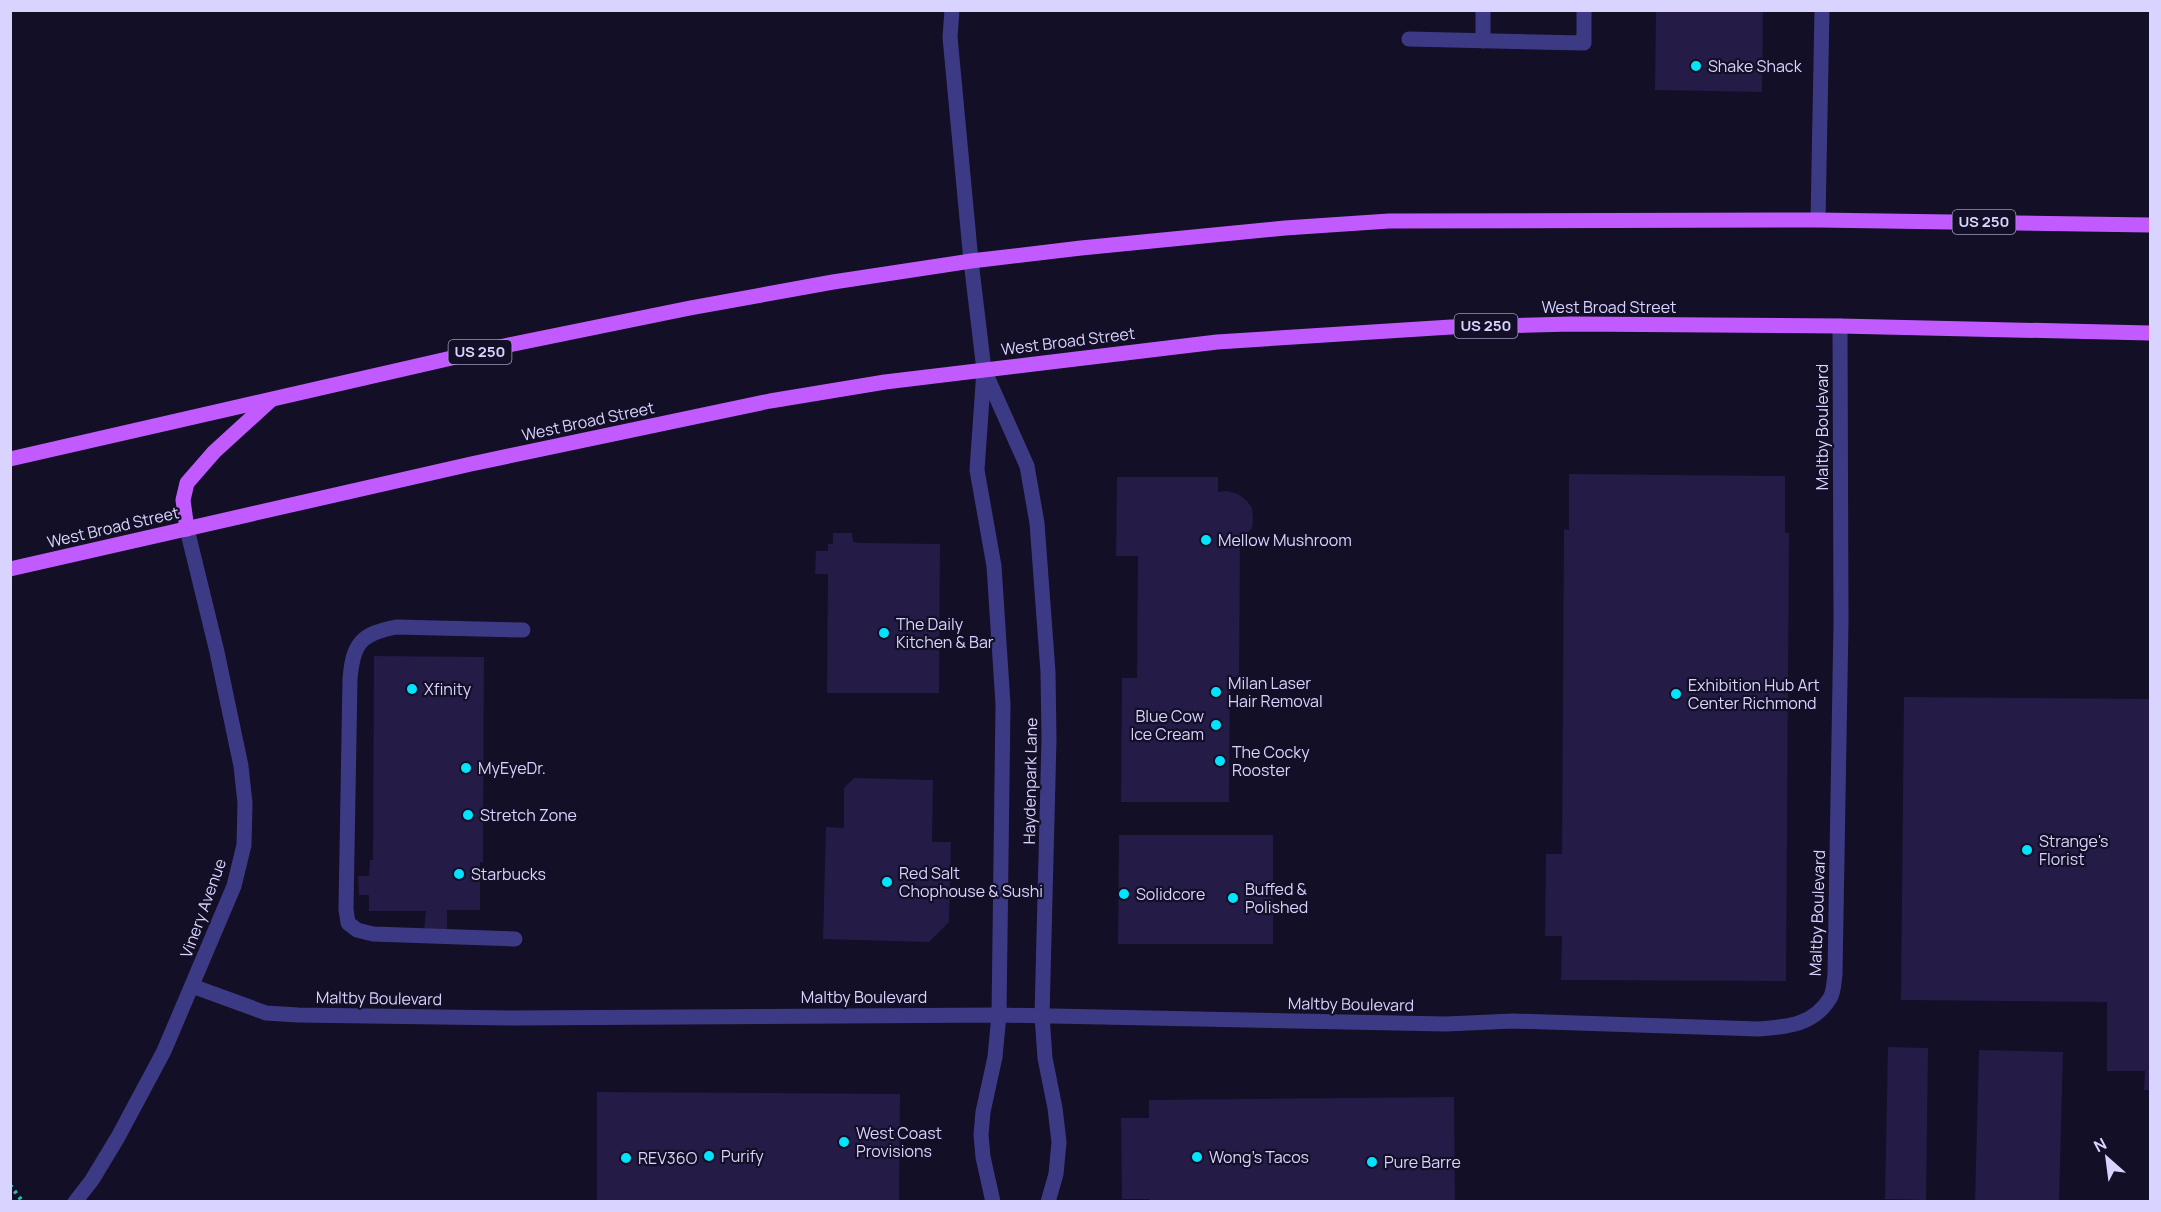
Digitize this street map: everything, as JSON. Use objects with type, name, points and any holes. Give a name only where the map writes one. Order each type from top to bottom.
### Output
[{"type":"main road","name":"US 250","points":[[10,459],[504,346],[690,308],[833,282],[971,261],[1176,238],[1389,221],[1818,220],[2151,225]]},
{"type":"main road","name":"West Broad Street","points":[[10,569],[504,457],[770,401],[885,382],[1217,342],[1418,329],[1572,324],[1840,326],[2151,333]]},
{"type":"main road","points":[[187,529],[183,500],[187,483],[214,452],[272,399]]},
{"type":"street","name":"Haydenpark Lane","points":[[952,10],[950,37],[971,261],[984,370],[977,470],[994,566],[1003,704],[999,1015],[995,1057],[983,1112],[981,1135],[983,1157],[993,1202]]},
{"type":"street","points":[[1483,10],[1483,41]]},
{"type":"street","points":[[1409,39],[1584,43],[1584,10]]},
{"type":"street","points":[[1818,220],[1821,10]]},
{"type":"street","name":"Maltby Boulevard","points":[[192,986],[266,1013],[298,1015],[525,1018],[999,1015],[1446,1024],[1513,1021],[1759,1029],[1791,1027],[1812,1017],[1831,997],[1835,974],[1841,622],[1840,326]]},
{"type":"street","name":"Haydenpark Lane","points":[[984,370],[1028,466],[1037,523],[1048,672],[1049,738],[1042,1016],[1045,1058],[1059,1142],[1056,1174],[1048,1202]]},
{"type":"street","name":"Vinery Avenue","points":[[75,1202],[92,1180],[118,1137],[164,1052],[234,886],[244,844],[245,803],[241,766],[217,652],[187,529]]},
{"type":"street","points":[[515,939],[373,934],[357,930],[348,923],[346,909],[350,691],[351,658],[357,646],[366,636],[379,631],[396,627],[523,630]]},
{"type":"path","points":[[10,1185],[22,1202]]},
{"type":"building","points":[[1656,10],[1763,10],[1762,92],[1655,90]]},
{"type":"building","name":"Exhibition Hub Art Center Richmond","points":[[1569,474],[1785,476],[1785,533],[1789,533],[1786,981],[1561,980],[1562,936],[1545,936],[1546,854],[1562,854],[1564,529],[1569,530]]},
{"type":"building","points":[[1117,477],[1218,477],[1218,492],[1227,491],[1238,494],[1252,508],[1252,528],[1240,541],[1239,677],[1230,677],[1229,802],[1121,802],[1122,678],[1137,678],[1138,556],[1116,556]]},
{"type":"building","name":"The Daily Kitchen & Bar","points":[[833,533],[852,533],[853,542],[862,543],[940,544],[939,693],[827,693],[828,574],[815,574],[816,551],[828,551],[828,544],[833,544]]},
{"type":"building","points":[[374,656],[484,657],[483,862],[480,862],[480,910],[447,910],[447,930],[424,930],[426,911],[369,911],[369,895],[359,895],[358,876],[369,876],[370,860],[373,860]]},
{"type":"building","name":"Strange's Florist","points":[[1904,697],[2150,699],[2150,1090],[2144,1090],[2145,1071],[2107,1071],[2107,1002],[1901,1000]]},
{"type":"building","name":"Red Salt Chophouse & Sushi","points":[[854,778],[933,780],[932,842],[951,842],[949,922],[929,942],[823,939],[826,827],[844,828],[844,788]]},
{"type":"building","points":[[1119,835],[1273,835],[1273,944],[1118,944]]},
{"type":"building","points":[[1888,1047],[1928,1048],[1926,1200],[1885,1199]]},
{"type":"building","points":[[1979,1050],[2063,1052],[2059,1202],[1975,1202]]},
{"type":"building","points":[[597,1092],[900,1094],[899,1202],[597,1202]]},
{"type":"building","points":[[1454,1097],[1455,1202],[1150,1202],[1149,1199],[1122,1199],[1121,1118],[1149,1118],[1149,1100]]},
{"type":"place","name":"Shake Shack","points":[[1696,66]]},
{"type":"place","name":"Mellow Mushroom","points":[[1206,540]]},
{"type":"place","name":"The Daily Kitchen & Bar","points":[[884,633]]},
{"type":"place","name":"Xfinity","points":[[412,689]]},
{"type":"place","name":"Milan Laser Hair Removal","points":[[1216,692]]},
{"type":"place","name":"Exhibition Hub Art Center Richmond","points":[[1676,694]]},
{"type":"place","name":"Blue Cow Ice Cream","points":[[1216,725]]},
{"type":"place","name":"The Cocky Rooster","points":[[1220,761]]},
{"type":"place","name":"MyEyeDr.","points":[[466,768]]},
{"type":"place","name":"Stretch Zone","points":[[468,815]]},
{"type":"place","name":"Strange's Florist","points":[[2027,850]]},
{"type":"place","name":"Starbucks","points":[[459,874]]},
{"type":"place","name":"Red Salt Chophouse & Sushi","points":[[887,882]]},
{"type":"place","name":"Solidcore","points":[[1124,894]]},
{"type":"place","name":"Buffed & Polished","points":[[1233,898]]},
{"type":"place","name":"West Coast Provisions","points":[[844,1142]]},
{"type":"place","name":"Purify","points":[[709,1156]]},
{"type":"place","name":"Wong's Tacos","points":[[1197,1157]]},
{"type":"place","name":"REV36O","points":[[626,1158]]},
{"type":"place","name":"Pure Barre","points":[[1372,1162]]}]
